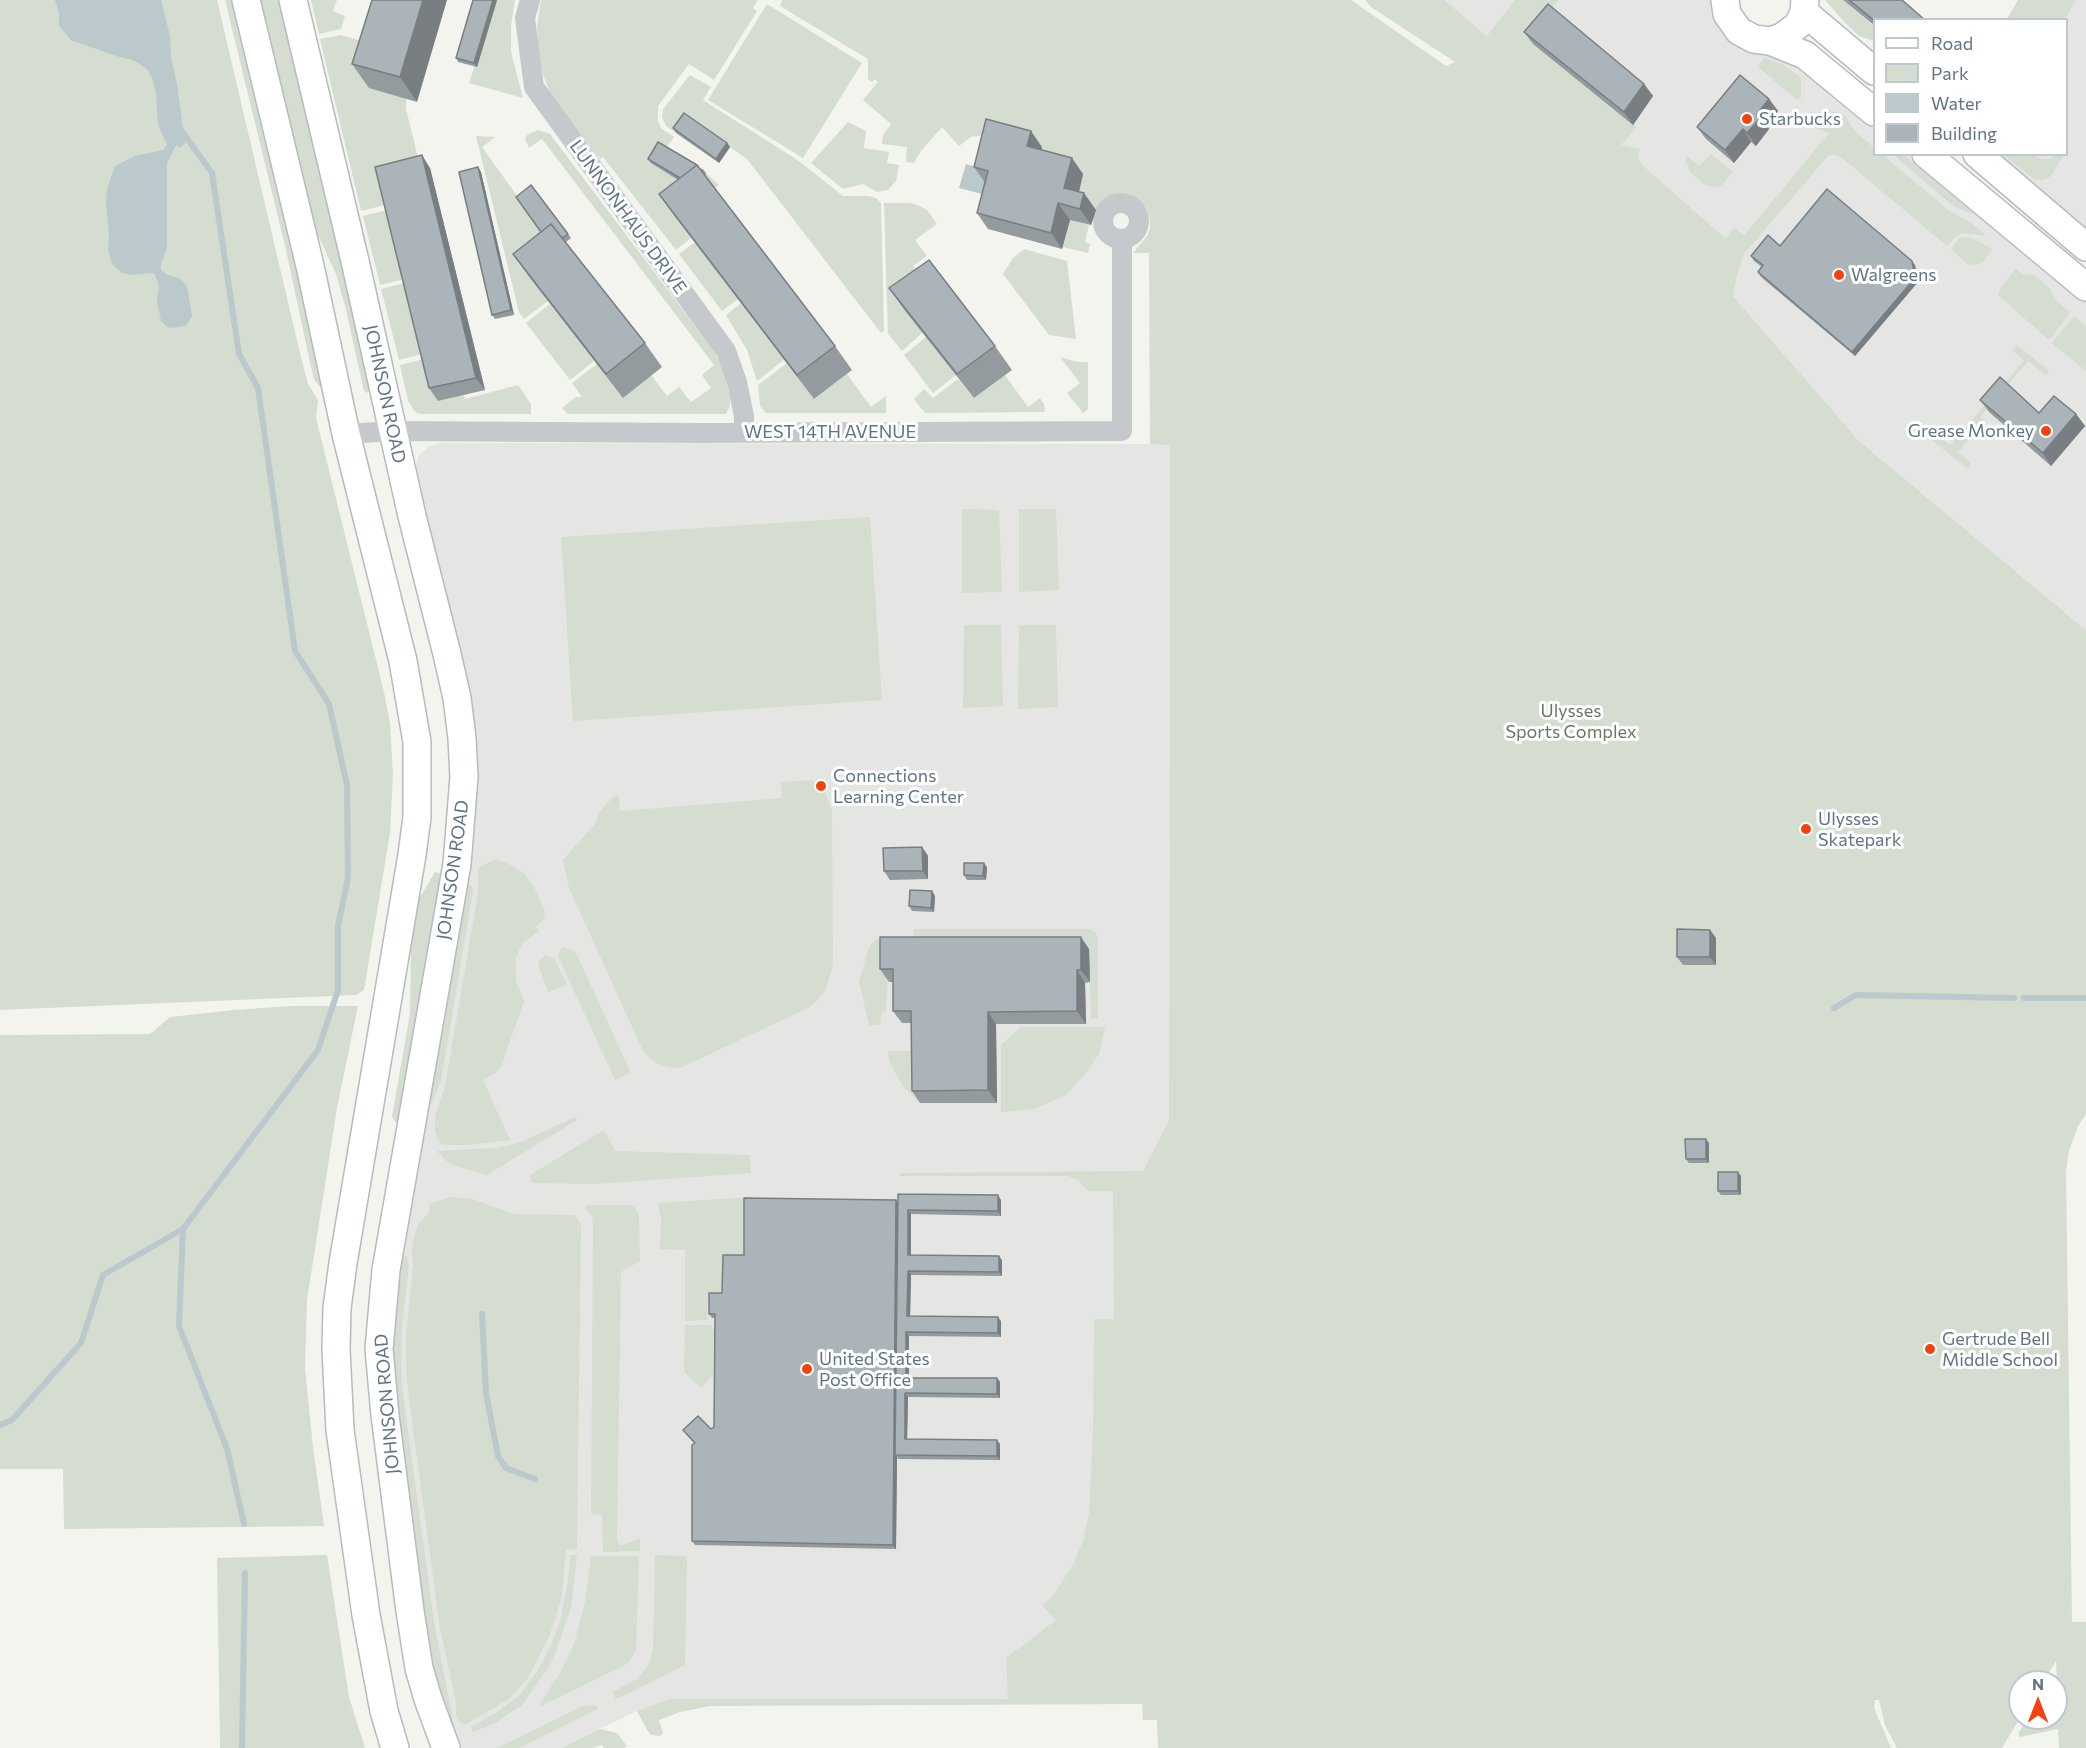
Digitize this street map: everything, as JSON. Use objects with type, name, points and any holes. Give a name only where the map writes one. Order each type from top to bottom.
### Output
[{"type":"main road","points":[[246,0],[310,266],[346,434],[409,692],[417,742],[417,817],[412,855],[344,1252],[337,1308],[336,1349],[340,1430],[366,1615],[384,1711],[395,1748]]},
{"type":"main road","name":"JOHNSON ROAD","points":[[293,0],[457,698],[464,777],[457,864],[386,1270],[379,1349],[398,1529],[419,1668],[446,1748]]},
{"type":"main road","points":[[1725,0],[1731,21],[1739,31],[1754,39],[1770,41],[1805,55],[1873,110]]},
{"type":"main road","points":[[1770,41],[1782,37],[1798,25],[1804,6],[1873,69]]},
{"type":"main road","points":[[1928,156],[2086,287]]},
{"type":"main road","points":[[1979,156],[2086,247]]},
{"type":"street","name":"LUNNONHAUS DRIVE","points":[[530,0],[525,18],[534,87],[726,351],[737,382],[744,416],[744,432]]},
{"type":"street","name":"WEST 14TH AVENUE","points":[[346,434],[393,431],[1122,431],[1122,238]]},
{"type":"shaded area","points":[[1432,0],[1714,0],[1718,12],[1718,29],[1756,51],[1763,48],[1809,71],[1873,125],[1873,156],[1910,156],[2086,302],[2086,630],[1859,441],[1733,296],[1551,103]]},
{"type":"shaded area","points":[[2023,0],[2086,0],[2086,234],[1994,156],[2068,156],[2068,18],[2012,18]]},
{"type":"shaded area","points":[[440,443],[1170,444],[1169,1120],[1144,1171],[1159,1699],[669,1699],[637,1711],[561,1748],[461,1748],[450,1723],[400,1444],[401,1258],[471,818],[426,520],[415,467],[419,455],[429,446]]},
{"type":"green space","points":[[0,0],[217,0],[299,349],[308,384],[318,400],[316,418],[390,724],[393,774],[390,833],[364,990],[356,995],[0,1010]]},
{"type":"green space","points":[[225,0],[232,0],[303,297],[322,390],[314,379],[310,363],[286,250]]},
{"type":"green space","points":[[259,0],[279,0],[371,389],[367,393],[364,391],[336,274],[316,231]]},
{"type":"green space","points":[[311,0],[337,0],[333,11],[345,16],[341,29],[319,34]]},
{"type":"green space","points":[[497,0],[515,0],[511,26],[511,52],[523,98],[469,83]]},
{"type":"green space","points":[[541,0],[758,0],[753,8],[757,11],[714,80],[689,64],[658,106],[658,121],[662,129],[674,137],[665,149],[696,190],[706,173],[719,185],[676,218],[691,238],[676,250],[603,157],[600,159],[551,96],[540,66],[538,50],[537,27]]},
{"type":"green space","name":"Ulysses Sports Complex","points":[[781,0],[1351,0],[1446,66],[1455,62],[1371,7],[1365,0],[1444,0],[1487,36],[1515,0],[1558,0],[1550,10],[1533,44],[1637,127],[1621,145],[1640,149],[1638,157],[1642,165],[1726,239],[1734,228],[1744,236],[1829,133],[1814,128],[1809,116],[1810,112],[1819,115],[1830,111],[1842,113],[1846,117],[1854,130],[1873,147],[1873,156],[1884,156],[1948,210],[1974,225],[1986,236],[1964,233],[1956,236],[1947,246],[1841,157],[1828,156],[1744,254],[1733,296],[1859,441],[2086,630],[2086,1114],[2078,1126],[2069,1151],[2066,1172],[2072,1622],[2086,1622],[2086,1748],[2059,1748],[2058,1730],[2068,1730],[2068,1670],[2056,1670],[2056,1661],[2050,1670],[2008,1670],[2008,1730],[2013,1730],[2002,1748],[1897,1748],[1885,1725],[1879,1700],[1875,1700],[1874,1708],[1891,1748],[1158,1748],[1157,1720],[1143,1720],[1142,1704],[710,1706],[680,1712],[659,1720],[663,1733],[660,1736],[651,1735],[647,1730],[637,1711],[669,1699],[1008,1699],[1006,1658],[1056,1620],[1042,1605],[1052,1597],[1073,1565],[1083,1541],[1089,1514],[1093,1429],[1094,1319],[1114,1319],[1113,1191],[1088,1191],[1078,1180],[1068,1176],[900,1176],[900,1173],[1143,1171],[1169,1120],[1170,445],[1150,444],[1149,253],[1133,253],[1150,229],[1146,207],[1129,194],[1119,193],[1102,201],[1096,210],[984,135],[971,137],[959,146],[942,127],[921,151],[914,163],[906,162],[907,147],[882,144],[883,135],[891,124],[863,100],[878,82],[875,79],[872,82],[868,79],[868,59],[780,6]]},
{"type":"green space","points":[[1825,0],[1843,0],[1873,25],[1873,41],[1859,36]]},
{"type":"green space","points":[[2018,0],[2076,0],[2066,18],[2008,18]]},
{"type":"green space","points":[[767,4],[862,63],[803,158],[708,100]]},
{"type":"green space","points":[[341,35],[382,47],[406,98],[406,109],[421,170],[389,204],[361,211],[320,39]]},
{"type":"green space","points":[[1764,58],[1782,64],[1801,78],[1801,98],[1797,100],[1758,67]]},
{"type":"green space","points":[[690,75],[711,87],[703,100],[799,161],[843,196],[868,196],[876,198],[881,203],[884,330],[881,333],[747,159],[687,117],[676,133],[666,126],[662,117],[663,109]]},
{"type":"green space","points":[[848,122],[866,131],[864,148],[889,152],[887,163],[899,165],[896,181],[888,190],[877,192],[863,184],[843,189],[811,163]]},
{"type":"green space","points":[[538,130],[550,134],[714,351],[724,372],[730,398],[730,406],[726,414],[568,414],[562,408],[576,397],[582,397],[572,383],[597,364],[651,375],[667,396],[679,387],[691,402],[711,388],[702,375],[714,365],[542,139],[529,148],[525,139],[527,135]]},
{"type":"green space","points":[[476,136],[495,137],[482,147],[555,249],[548,301],[524,319],[519,312]]},
{"type":"green space","points":[[1711,154],[1733,172],[1722,185],[1717,187],[1705,185],[1690,172],[1685,159],[1686,156],[1699,166]]},
{"type":"green space","points":[[1895,156],[1905,156],[1975,215],[1953,206]]},
{"type":"green space","points":[[2005,156],[2034,156],[2049,159],[2054,156],[2063,156],[2051,176],[2035,180]]},
{"type":"green space","points":[[884,203],[911,203],[920,206],[928,211],[937,224],[915,240],[927,256],[913,266],[930,289],[922,333],[902,351],[888,334]]},
{"type":"green space","points":[[391,209],[408,278],[380,285],[363,216]]},
{"type":"green space","points":[[1070,220],[1089,225],[1085,242],[1090,244],[1088,253],[1063,247]]},
{"type":"green space","points":[[1966,237],[1992,249],[1983,262],[1976,265],[1967,264],[1951,249],[1959,238]]},
{"type":"green space","points":[[695,242],[738,299],[722,311],[679,254]]},
{"type":"green space","points":[[1024,249],[1067,261],[1076,339],[1049,335],[1003,274],[1013,258]]},
{"type":"green space","points":[[2016,269],[2023,275],[2031,274],[2037,277],[2070,313],[2049,340],[1998,295],[2001,287]]},
{"type":"green space","points":[[409,282],[426,353],[399,360],[381,289]]},
{"type":"green space","points":[[741,303],[784,360],[757,381],[747,350],[726,315]]},
{"type":"green space","points":[[550,304],[594,361],[570,380],[526,323]]},
{"type":"green space","points":[[2074,316],[2086,326],[2086,371],[2052,343]]},
{"type":"green space","points":[[926,337],[956,375],[933,393],[904,355]]},
{"type":"green space","points":[[2017,345],[2049,371],[2046,375],[2028,361],[1980,417],[1984,421],[1958,452],[1971,463],[1967,468],[1930,439],[1936,434],[1950,445],[2024,361],[2012,350]]},
{"type":"green space","points":[[1060,357],[1077,362],[1088,362],[1088,409],[1083,413],[1067,393],[1080,383]]},
{"type":"green space","points":[[428,358],[438,401],[463,395],[465,399],[518,385],[531,404],[531,414],[421,414],[415,412],[408,401],[400,365]]},
{"type":"green space","points":[[787,363],[814,399],[847,374],[871,407],[886,396],[886,413],[766,413],[760,406],[758,385]]},
{"type":"green space","points":[[1005,375],[1028,407],[1040,398],[1045,412],[925,413],[914,399],[924,389],[933,398],[958,379],[974,398]]},
{"type":"green space","points":[[962,509],[999,510],[1002,592],[962,593]]},
{"type":"green space","points":[[1019,509],[1056,509],[1059,590],[1019,592]]},
{"type":"green space","points":[[870,517],[882,700],[573,721],[561,537]]},
{"type":"green space","points":[[964,625],[1001,625],[1003,706],[963,708]]},
{"type":"green space","points":[[1019,625],[1056,625],[1058,707],[1018,709]]},
{"type":"green space","points":[[811,780],[824,790],[832,810],[833,965],[826,989],[808,1008],[680,1068],[654,1062],[643,1051],[569,888],[563,860],[595,824],[599,813],[615,796],[619,796],[620,811],[782,798],[781,782]]},
{"type":"green space","points":[[496,859],[524,873],[534,887],[545,911],[544,918],[536,927],[539,931],[521,945],[516,959],[516,981],[524,1001],[501,1067],[483,1080],[510,1140],[448,1145],[440,1143],[437,1137],[435,1116],[445,1086],[478,894],[478,871],[481,866]]},
{"type":"green space","points":[[435,872],[443,874],[398,1122],[395,1122],[392,1116],[410,1014],[411,942],[419,899]]},
{"type":"green space","points":[[468,884],[472,886],[473,891],[441,1080],[429,1107]]},
{"type":"green space","points":[[914,929],[1090,929],[1098,937],[1098,1018],[1091,1020],[1089,949],[889,950],[886,1011],[882,1012],[880,1025],[869,1025],[859,982],[869,947],[875,940],[914,937]]},
{"type":"green space","points":[[561,948],[574,951],[577,955],[631,1073],[615,1080],[558,956]]},
{"type":"green space","points":[[546,955],[554,958],[567,985],[548,992],[538,963]]},
{"type":"green space","points":[[291,1006],[358,1006],[337,1108],[307,1300],[305,1368],[324,1526],[64,1529],[63,1469],[0,1469],[0,1035],[150,1034],[170,1017]]},
{"type":"green space","points":[[1021,1027],[1105,1027],[1099,1054],[1066,1095],[1035,1109],[1001,1112],[1001,1045]]},
{"type":"green space","points":[[888,1051],[920,1051],[920,1103],[902,1085],[889,1061]]},
{"type":"green space","points":[[575,1117],[577,1120],[487,1175],[453,1165],[437,1151],[496,1148],[519,1143]]},
{"type":"green space","points":[[604,1130],[615,1151],[750,1155],[751,1173],[596,1184],[532,1183],[530,1175]]},
{"type":"green space","points":[[450,1197],[473,1199],[513,1214],[575,1215],[581,1224],[577,1549],[566,1550],[562,1595],[556,1616],[549,1637],[528,1678],[509,1699],[466,1724],[461,1723],[456,1716],[456,1703],[440,1628],[406,1362],[414,1236],[419,1223],[429,1213],[429,1204]]},
{"type":"green space","points":[[752,1197],[745,1257],[723,1257],[722,1294],[708,1294],[707,1320],[685,1321],[685,1250],[660,1249],[661,1218],[658,1204]]},
{"type":"green space","points":[[587,1205],[630,1205],[639,1215],[640,1261],[621,1272],[617,1540],[620,1546],[640,1538],[640,1551],[603,1552],[602,1515],[591,1514],[593,1228],[592,1216],[585,1208]]},
{"type":"green space","points":[[402,1255],[407,1256],[409,1266],[402,1324],[402,1387],[434,1622],[454,1726],[449,1720],[437,1684],[417,1569],[400,1444],[392,1359]]},
{"type":"green space","points":[[685,1325],[711,1325],[714,1329],[713,1375],[701,1388],[684,1372]]},
{"type":"green space","points":[[327,1555],[349,1697],[365,1748],[220,1748],[217,1558]]},
{"type":"green space","points":[[570,1555],[577,1555],[571,1607],[548,1668],[522,1705],[495,1723],[473,1732],[471,1727],[521,1694],[539,1668],[560,1622],[568,1581]]},
{"type":"green space","points":[[655,1555],[687,1556],[685,1665],[615,1698],[614,1691],[637,1679],[649,1664],[653,1649]]},
{"type":"green space","points":[[591,1556],[639,1556],[636,1651],[629,1662],[623,1666],[541,1706],[540,1704],[561,1671],[574,1644],[585,1602]]},
{"type":"green space","points":[[596,1705],[598,1709],[519,1748],[497,1748],[583,1706]]},
{"type":"green space","points":[[600,1729],[617,1733],[627,1746],[624,1748],[604,1748],[602,1745],[593,1748],[561,1748]]},
{"type":"green space","name":"Ulysses Sports Complex","points":[[2020,1730],[2053,1730],[2020,1737],[2018,1734]]},
{"type":"water","points":[[55,0],[161,0],[170,36],[171,57],[185,143],[180,148],[176,145],[167,163],[167,249],[161,263],[161,270],[180,279],[187,286],[192,316],[186,326],[171,328],[161,321],[157,300],[159,285],[154,273],[132,275],[122,273],[112,264],[108,250],[107,189],[115,166],[135,156],[163,150],[167,145],[158,124],[156,94],[152,78],[147,69],[133,60],[71,40],[59,26],[59,13]]},
{"type":"water","points":[[966,164],[988,171],[982,194],[959,188]]},
{"type":"building","points":[[372,0],[423,0],[400,77],[352,64]]},
{"type":"building","points":[[473,0],[493,0],[474,63],[456,58]]},
{"type":"building","points":[[1849,0],[1902,0],[1923,18],[1873,18]]},
{"type":"building","points":[[1548,4],[1644,84],[1624,112],[1524,32]]},
{"type":"building","points":[[1740,75],[1769,99],[1757,114],[1761,117],[1747,133],[1743,129],[1725,150],[1697,127]]},
{"type":"building","points":[[684,113],[727,143],[716,159],[673,128]]},
{"type":"building","points":[[986,119],[1031,131],[1027,146],[1072,158],[1064,188],[1084,193],[1080,209],[1058,203],[1051,233],[977,213],[988,171],[974,167]]},
{"type":"building","points":[[658,142],[697,165],[680,178],[648,159]]},
{"type":"building","points":[[422,155],[476,378],[429,388],[375,167]]},
{"type":"building","points":[[697,165],[835,346],[797,375],[659,194]]},
{"type":"building","points":[[478,167],[511,310],[492,315],[459,172]]},
{"type":"building","points":[[531,185],[568,234],[562,238],[551,224],[541,232],[516,197]]},
{"type":"building","name":"Walgreens","points":[[1827,189],[1912,261],[1915,278],[1852,352],[1758,272],[1763,265],[1751,256],[1768,235],[1780,246]]},
{"type":"building","points":[[551,224],[645,343],[606,374],[513,254]]},
{"type":"building","points":[[929,260],[995,346],[957,374],[889,288]]},
{"type":"building","name":"Grease Monkey","points":[[2000,377],[2039,413],[2054,396],[2076,414],[2043,453],[1980,400]]},
{"type":"building","points":[[922,847],[923,871],[884,871],[883,848]]},
{"type":"building","points":[[964,863],[984,863],[983,876],[964,875]]},
{"type":"building","points":[[910,890],[932,891],[931,908],[909,906]]},
{"type":"building","points":[[1677,929],[1710,930],[1710,957],[1677,957]]},
{"type":"building","points":[[880,937],[1081,937],[1081,970],[1077,970],[1077,1011],[988,1012],[988,1090],[912,1091],[911,1011],[893,1011],[893,969],[880,969]]},
{"type":"building","points":[[1685,1139],[1706,1139],[1706,1159],[1686,1159]]},
{"type":"building","points":[[1718,1172],[1738,1172],[1738,1191],[1718,1191]]},
{"type":"building","points":[[898,1194],[998,1195],[998,1211],[908,1210],[908,1255],[999,1256],[999,1272],[908,1271],[907,1316],[998,1317],[998,1333],[906,1332],[906,1378],[997,1378],[997,1394],[905,1393],[905,1439],[997,1440],[997,1456],[895,1455]]},
{"type":"building","name":"United States Post Office","points":[[744,1198],[896,1200],[893,1545],[692,1541],[692,1445],[695,1443],[683,1430],[698,1416],[711,1429],[714,1427],[715,1314],[709,1314],[709,1293],[722,1293],[723,1255],[744,1255]]},
{"type":"waterway","points":[[0,1425],[12,1420],[81,1343],[103,1275],[183,1229],[318,1050],[338,990],[338,926],[348,878],[347,785],[329,704],[295,651],[258,388],[239,354],[212,173],[181,130]]},
{"type":"waterway","points":[[1834,1008],[1856,995],[2014,998]]},
{"type":"waterway","points":[[2024,998],[2086,998]]},
{"type":"waterway","points":[[183,1229],[179,1326],[227,1449],[244,1524]]},
{"type":"waterway","points":[[482,1314],[486,1393],[498,1456],[506,1468],[535,1479]]},
{"type":"waterway","points":[[242,1748],[245,1573]]},
{"type":"place","name":"Starbucks","points":[[1747,119]]},
{"type":"place","name":"Walgreens","points":[[1839,275]]},
{"type":"place","name":"Grease Monkey","points":[[2046,431]]},
{"type":"place","name":"Connections Learning Center","points":[[821,786]]},
{"type":"place","name":"Ulysses Skatepark","points":[[1806,829]]},
{"type":"place","name":"Gertrude Bell Middle School","points":[[1930,1349]]},
{"type":"place","name":"United States Post Office","points":[[807,1369]]}]
